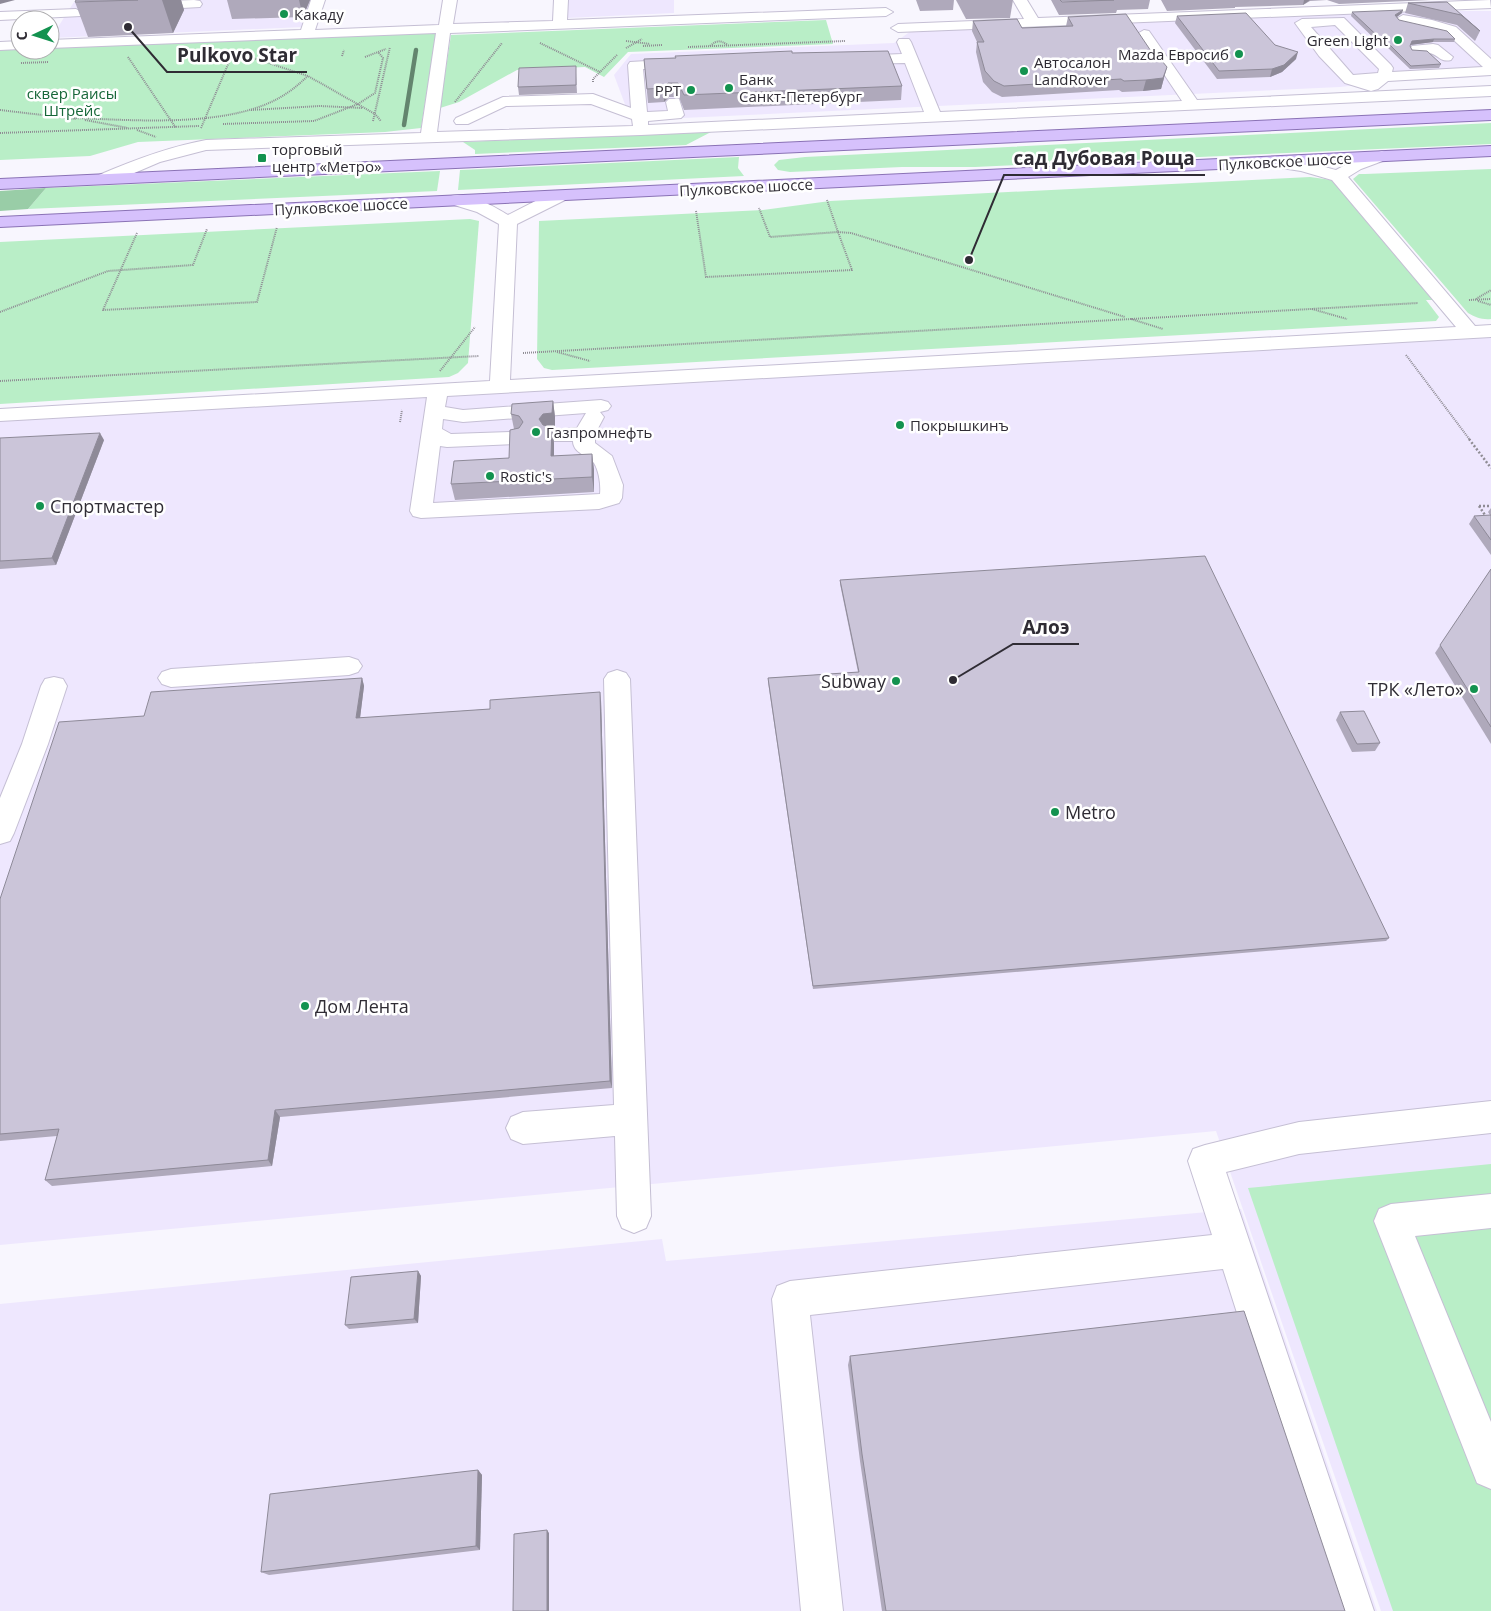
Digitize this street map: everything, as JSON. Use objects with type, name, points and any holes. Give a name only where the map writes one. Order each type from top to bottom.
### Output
[{"type":"main road","points":[[0,184],[1491,115]]},
{"type":"main road","points":[[823,146],[768,156],[761,162],[762,167],[773,175],[845,182]]},
{"type":"main road","name":"Пулковское шоссе","points":[[0,222],[1491,152]]},
{"type":"street","points":[[307,34],[318,0]]},
{"type":"street","points":[[428,137],[450,0]]},
{"type":"street","points":[[560,24],[561,0]]},
{"type":"street","points":[[762,0],[767,17]]},
{"type":"street","points":[[1020,0],[1034,22]]},
{"type":"street","points":[[1191,0],[1203,16]]},
{"type":"street","points":[[898,28],[1203,16],[1321,6],[1491,4]]},
{"type":"street","points":[[134,6],[192,11],[179,39]]},
{"type":"street","points":[[678,6],[680,20]]},
{"type":"street","points":[[60,36],[179,39],[513,27],[767,17],[884,6],[898,28],[931,110]]},
{"type":"street","points":[[0,16],[82,7]]},
{"type":"street","points":[[60,35],[82,7]]},
{"type":"street","points":[[1349,80],[1302,28],[1302,23],[1405,18],[1432,24],[1451,30],[1491,69]]},
{"type":"street","points":[[1339,21],[1377,70],[1491,92]]},
{"type":"street","points":[[1414,30],[1432,56],[1491,69]]},
{"type":"street","points":[[1144,34],[1193,105]]},
{"type":"street","points":[[842,60],[910,58]]},
{"type":"street","points":[[641,123],[635,65],[695,63]]},
{"type":"street","points":[[462,121],[503,102],[593,99],[641,123],[675,109],[931,110],[1220,104],[1404,63]]},
{"type":"street","points":[[1331,81],[1349,80],[1377,70],[1466,72],[1491,69]]},
{"type":"street","points":[[1466,72],[1491,82]]},
{"type":"street","points":[[105,179],[161,155],[181,149],[206,145],[428,137],[641,123],[750,125],[1181,90],[1198,86]]},
{"type":"street","points":[[1220,104],[1276,125]]},
{"type":"street","points":[[691,152],[750,125]]},
{"type":"street","points":[[1338,176],[1355,166],[1382,156]]},
{"type":"street","points":[[1268,162],[1302,166],[1338,176],[1470,332]]},
{"type":"street","points":[[508,222],[532,208],[561,195]]},
{"type":"street","points":[[457,200],[483,208],[508,222]]},
{"type":"street","points":[[500,387],[508,222]]},
{"type":"street","points":[[441,415],[500,387],[1491,330]]},
{"type":"street","points":[[441,415],[421,511],[598,502],[611,498],[612,485],[604,461],[584,445],[584,434],[614,380]]},
{"type":"street","points":[[0,415],[463,416],[601,406]]},
{"type":"street","points":[[441,415],[463,416]]},
{"type":"street","points":[[441,415],[513,438]]},
{"type":"street","points":[[441,415],[443,495]]},
{"type":"street","points":[[554,435],[584,434]]},
{"type":"street","points":[[171,678],[349,666]]},
{"type":"street","points":[[617,679],[634,1216]]},
{"type":"street","points":[[0,833],[35,744],[54,686]]},
{"type":"street","points":[[1354,1611],[1205,1161],[1299,1138],[1491,1117]]},
{"type":"street","points":[[523,1128],[630,1119]]},
{"type":"street","points":[[1491,1211],[1391,1221],[1491,1469]]},
{"type":"street","points":[[822,1611],[790,1299],[1235,1250]]},
{"type":"path","points":[[462,121],[449,112],[457,99],[502,45],[513,27],[600,72]]},
{"type":"path","points":[[365,57],[389,48],[425,30]]},
{"type":"path","points":[[622,40],[668,46]]},
{"type":"path","points":[[710,46],[716,41],[722,41],[728,45]]},
{"type":"path","points":[[682,47],[845,41]]},
{"type":"path","points":[[626,48],[655,44]]},
{"type":"path","points":[[373,122],[389,48]]},
{"type":"path","points":[[125,50],[176,128]]},
{"type":"path","points":[[342,56],[344,50]]},
{"type":"path","points":[[218,125],[314,121],[358,104],[374,93],[383,58],[378,52]]},
{"type":"path","points":[[241,54],[308,76],[375,114],[387,126]]},
{"type":"path","points":[[198,135],[232,55]]},
{"type":"path","points":[[246,111],[280,97],[299,86],[308,76]]},
{"type":"path","points":[[74,118],[171,120],[293,107],[365,108]]},
{"type":"path","points":[[0,110],[74,118],[133,129],[156,137]]},
{"type":"path","points":[[0,133],[176,128],[210,125]]},
{"type":"path","points":[[696,211],[706,277],[852,270],[827,200]]},
{"type":"path","points":[[759,208],[770,237],[838,232],[851,233],[1136,320]]},
{"type":"path","points":[[138,233],[103,310],[257,302],[276,228]]},
{"type":"path","points":[[0,312],[108,271],[121,268],[194,265],[206,231]]},
{"type":"path","points":[[1491,290],[1475,300],[1491,305]]},
{"type":"path","points":[[530,352],[1424,302]]},
{"type":"path","points":[[1309,309],[1353,321]]},
{"type":"path","points":[[441,415],[452,357],[475,327]]},
{"type":"path","points":[[551,351],[593,362]]},
{"type":"path","points":[[1404,353],[1491,468]]},
{"type":"path","points":[[0,381],[473,356]]},
{"type":"path","points":[[1491,506],[1479,506],[1487,518],[1491,518]]},
{"type":"shaded area","points":[[311,0],[303,27],[60,38],[60,24],[74,2]]},
{"type":"shaded area","points":[[565,0],[674,0],[674,13],[566,18]]},
{"type":"shaded area","points":[[1446,11],[1491,11],[1491,76],[1392,81],[1340,87],[661,119],[626,107],[614,75],[631,54],[894,43],[911,31]]},
{"type":"shaded area","points":[[1491,337],[1491,1611],[1381,1611],[1216,1131],[0,1245],[0,421]]},
{"type":"shaded area","points":[[1241,1209],[1377,1611],[0,1611],[0,1304],[662,1239],[666,1261]]},
{"type":"green space","points":[[826,20],[833,44],[628,52],[604,77],[585,67],[517,70],[459,102],[440,108],[451,35]]},
{"type":"green space","name":"сквер Раисы Штрейс","points":[[426,31],[436,34],[421,128],[385,132],[138,142],[90,156],[0,160],[0,50],[10,50],[10,60],[60,60],[60,48]]},
{"type":"green space","points":[[1491,123],[1491,144],[975,167],[902,167],[790,172],[778,170],[774,165],[779,160],[805,157]]},
{"type":"green space","points":[[711,132],[686,145],[475,154],[475,150],[463,142]]},
{"type":"green space","points":[[739,157],[738,168],[744,176],[458,190],[460,170]]},
{"type":"green space","points":[[1491,169],[1491,319],[1488,319],[1479,318],[1468,313],[1353,179],[1359,174]]},
{"type":"green space","points":[[440,171],[437,191],[28,209],[46,188]]},
{"type":"green space","points":[[1310,177],[1332,180],[1433,300],[1426,300],[1439,317],[1436,321],[552,370],[544,368],[537,359],[539,221],[763,210],[830,201]]},
{"type":"green space","points":[[46,188],[28,209],[0,211],[0,191]]},
{"type":"green space","points":[[470,219],[479,221],[468,363],[458,373],[449,377],[0,404],[0,242]]},
{"type":"green space","points":[[1491,1164],[1491,1611],[1393,1611],[1248,1188]]},
{"type":"building","points":[[76,0],[138,0],[75,2]]},
{"type":"building","points":[[1060,0],[1114,0],[1062,2]]},
{"type":"building","points":[[1447,2],[1480,31],[1461,15],[1408,3]]},
{"type":"building","points":[[1403,10],[1395,15],[1399,20],[1447,31],[1455,39],[1412,41],[1410,46],[1412,50],[1427,51],[1441,64],[1411,66],[1387,42],[1384,42],[1352,12]]},
{"type":"building","name":"Mazda Евросиб","points":[[1246,13],[1275,45],[1298,52],[1284,65],[1272,69],[1219,71],[1177,16]]},
{"type":"building","points":[[1126,14],[1157,60],[1162,61],[1167,67],[1163,78],[1004,86],[994,81],[985,71],[977,42],[984,42],[973,21],[1017,19],[1022,28],[1073,26],[1068,17]]},
{"type":"building","points":[[792,51],[792,53],[888,51],[902,86],[684,95],[678,83],[668,83],[664,88],[647,89],[644,59]]},
{"type":"building","points":[[576,66],[576,85],[518,87],[519,68]]},
{"type":"building","points":[[553,401],[552,413],[543,414],[539,419],[543,425],[552,427],[551,456],[592,454],[592,477],[451,484],[454,461],[509,458],[510,430],[519,428],[523,422],[519,416],[511,414],[512,404]]},
{"type":"building","name":"Спортмастер","points":[[100,433],[52,558],[0,561],[0,438]]},
{"type":"building","points":[[1491,515],[1491,540],[1474,516]]},
{"type":"building","name":"Metro","points":[[1205,556],[1389,938],[813,986],[768,678],[859,672],[840,580]]},
{"type":"building","name":"ТРК «Лето»","points":[[1491,569],[1491,727],[1440,645]]},
{"type":"building","name":"Дом Лента","points":[[362,678],[356,718],[490,709],[490,700],[600,692],[610,1081],[275,1110],[268,1160],[45,1180],[59,1129],[0,1134],[0,899],[59,722],[144,716],[151,692]]},
{"type":"building","points":[[1364,711],[1380,743],[1357,744],[1340,712]]},
{"type":"building","points":[[418,1271],[414,1319],[345,1325],[351,1277]]},
{"type":"building","points":[[1244,1311],[1345,1611],[886,1611],[862,1454],[850,1356]]},
{"type":"building","points":[[478,1470],[476,1546],[261,1572],[270,1494]]},
{"type":"building","points":[[547,1530],[547,1611],[513,1611],[514,1534]]},
{"type":"waterway","points":[[404,125],[416,50]]},
{"type":"place","name":"Какаду","points":[[284,14]]},
{"type":"place","name":"Pulkovo Star","points":[[128,27]]},
{"type":"place","name":"Green Light","points":[[1398,40]]},
{"type":"place","name":"Mazda Евросиб","points":[[1239,54]]},
{"type":"place","name":"Автосалон LandRover","points":[[1024,71]]},
{"type":"place","name":"Банк Санкт-Петербург","points":[[729,88]]},
{"type":"place","name":"РРТ","points":[[691,90]]},
{"type":"place","name":"торговый центр «Метро»","points":[[262,158]]},
{"type":"place","name":"сад Дубовая Роща","points":[[969,260]]},
{"type":"place","name":"Покрышкинъ","points":[[900,425]]},
{"type":"place","name":"Газпромнефть","points":[[536,432]]},
{"type":"place","name":"Rostic's","points":[[490,476]]},
{"type":"place","name":"Спортмастер","points":[[40,506]]},
{"type":"place","name":"Алоэ","points":[[953,680]]},
{"type":"place","name":"Subway","points":[[896,681]]},
{"type":"place","name":"ТРК «Лето»","points":[[1474,689]]},
{"type":"place","name":"Metro","points":[[1055,812]]},
{"type":"place","name":"Дом Лента","points":[[305,1006]]}]
